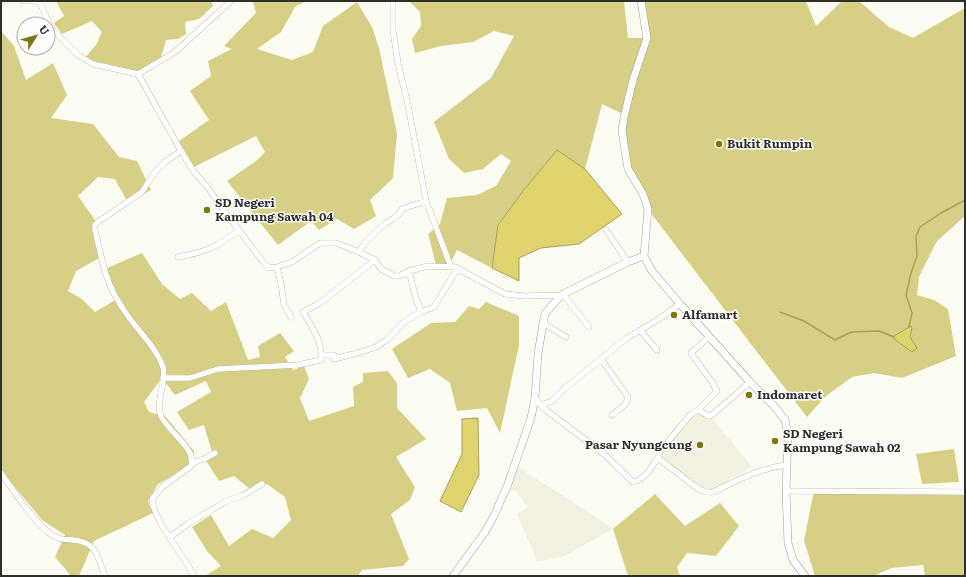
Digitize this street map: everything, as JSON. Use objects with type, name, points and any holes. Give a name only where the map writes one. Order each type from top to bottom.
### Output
[{"type":"main road","points":[[641,1],[647,38],[633,80],[622,131],[628,169],[643,194],[648,209],[644,256],[652,271],[680,304],[750,382],[774,406],[785,420],[788,435],[786,491],[788,543],[793,560],[805,576]]},
{"type":"main road","points":[[453,576],[485,532],[494,516],[508,484],[528,425],[535,398],[538,354],[546,314],[562,295],[628,262],[644,256]]},
{"type":"street","points":[[23,1],[36,1],[40,3],[52,28],[78,55],[93,64],[138,74],[175,52],[231,1]]},
{"type":"street","points":[[393,1],[393,31],[398,63],[408,105],[426,201],[450,267]]},
{"type":"street","points":[[138,74],[181,151],[224,211],[268,268],[277,267],[292,262],[320,243],[336,243],[375,260],[381,269],[394,276],[399,276],[409,271],[428,266],[455,267],[505,294],[525,296],[562,295],[589,327]]},
{"type":"street","points":[[181,151],[165,162],[154,173],[142,192],[95,225],[95,230],[108,280],[122,308],[155,351],[163,369],[160,406],[161,414],[166,424],[189,450],[192,463]]},
{"type":"street","points":[[359,252],[362,246],[386,223],[400,214],[402,209],[426,201]]},
{"type":"street","points":[[178,257],[200,253],[223,243],[240,230]]},
{"type":"street","points":[[606,230],[628,262]]},
{"type":"street","points":[[163,378],[190,378],[218,369],[297,365],[321,360],[319,339],[303,312],[320,303],[375,260]]},
{"type":"street","points":[[277,267],[284,306],[291,317]]},
{"type":"street","points":[[321,355],[334,355],[334,359],[376,347],[388,339],[405,321],[434,307],[457,269]]},
{"type":"street","points":[[409,271],[421,312]]},
{"type":"street","points":[[542,407],[546,403],[552,401],[564,389],[627,338],[659,319],[680,304]]},
{"type":"street","points":[[543,323],[566,337]]},
{"type":"street","points":[[640,330],[657,350]]},
{"type":"street","points":[[535,398],[542,407],[604,454],[633,482],[641,480],[647,475],[658,458],[660,451],[691,414],[698,410],[717,391],[691,353],[709,337]]},
{"type":"street","points":[[601,359],[628,397],[627,403],[612,415]]},
{"type":"street","points":[[698,410],[709,416],[714,414],[750,382]]},
{"type":"street","points":[[194,576],[156,513],[152,499],[154,494],[187,470],[192,463],[215,453]]},
{"type":"street","points":[[658,458],[697,488],[704,492],[710,493],[757,471],[787,466]]},
{"type":"street","points":[[1,473],[43,528],[53,536],[66,540],[83,541],[90,545],[96,554],[105,576]]},
{"type":"street","points":[[170,537],[189,523],[229,500],[242,496],[262,484]]},
{"type":"street","points":[[786,491],[965,492]]},
{"type":"shaded area","points":[[56,1],[211,1],[213,6],[199,19],[185,22],[186,34],[178,39],[166,40],[160,61],[139,73],[96,66],[84,59],[96,45],[102,32],[92,21],[62,34],[56,26],[56,22],[64,16]]},
{"type":"shaded area","points":[[306,1],[295,7],[281,32],[257,49],[292,60],[313,52],[323,26],[357,2],[372,27],[379,48],[397,134],[393,178],[370,200],[376,216],[354,229],[337,219],[319,230],[311,221],[278,245],[227,181],[256,161],[265,152],[256,136],[194,167],[179,141],[209,120],[190,91],[211,76],[208,61],[232,49],[224,46],[256,13],[253,2]]},
{"type":"shaded area","points":[[409,1],[624,1],[628,38],[647,38],[643,1],[806,1],[816,26],[842,1],[859,1],[889,27],[913,38],[965,8],[965,216],[937,241],[919,277],[917,295],[934,300],[948,309],[956,356],[902,378],[874,373],[852,377],[826,396],[807,417],[653,216],[634,181],[623,152],[621,113],[602,104],[585,169],[557,150],[523,191],[498,225],[492,268],[457,250],[449,266],[436,265],[428,234],[440,224],[447,198],[477,195],[496,186],[511,161],[501,154],[483,169],[464,173],[449,159],[434,122],[491,78],[514,36],[494,31],[473,42],[441,46],[415,53],[412,39],[421,26],[420,12]]},
{"type":"shaded area","points":[[1,31],[14,46],[16,56],[18,56],[26,80],[53,63],[67,95],[51,118],[93,124],[119,157],[137,161],[151,190],[128,203],[115,179],[98,177],[78,196],[95,220],[101,257],[76,271],[68,291],[82,299],[95,312],[117,299],[105,269],[142,253],[162,284],[180,299],[192,293],[211,311],[226,302],[248,360],[260,357],[258,346],[280,333],[294,351],[285,357],[293,370],[304,366],[309,379],[300,398],[309,421],[354,406],[353,387],[363,382],[363,373],[388,371],[397,383],[397,408],[426,439],[396,457],[415,487],[410,500],[391,514],[409,559],[403,566],[362,570],[358,576],[205,576],[221,566],[207,551],[192,527],[211,515],[229,546],[252,529],[273,538],[291,520],[285,497],[267,484],[250,489],[234,476],[219,481],[205,459],[212,452],[204,425],[189,430],[177,412],[211,392],[206,381],[175,395],[162,378],[144,402],[149,412],[165,416],[194,451],[191,466],[158,484],[148,501],[153,513],[94,541],[79,576],[71,576],[55,557],[65,535],[42,520],[1,470]]},
{"type":"shaded area","points":[[557,150],[585,169],[622,214],[579,244],[541,248],[519,258],[519,281],[492,268],[498,225],[523,191]]},
{"type":"shaded area","points":[[486,302],[519,316],[519,345],[500,433],[487,408],[457,411],[450,383],[430,369],[408,378],[392,349],[431,323],[455,322],[469,306],[479,309]]},
{"type":"shaded area","points":[[911,326],[910,337],[917,348],[912,352],[894,339],[894,336]]},
{"type":"shaded area","name":"Pasar Nyungcung","points":[[696,413],[713,419],[752,467],[715,489],[706,490],[658,456],[674,435]]},
{"type":"shaded area","points":[[478,418],[479,475],[461,512],[440,501],[462,454],[462,419]]},
{"type":"shaded area","points":[[954,449],[959,482],[922,484],[916,454]]},
{"type":"shaded area","points":[[518,467],[613,529],[562,557],[537,561],[517,514],[528,507],[517,492],[508,488]]},
{"type":"shaded area","points":[[814,491],[965,492],[965,576],[925,576],[923,565],[892,568],[873,576],[815,576],[804,541]]},
{"type":"shaded area","points":[[655,494],[685,526],[720,503],[739,526],[716,556],[687,553],[677,567],[680,576],[628,576],[613,529]]},
{"type":"waterway","points":[[909,327],[912,313],[906,295],[917,256],[916,236],[920,227],[941,213],[965,200]]},
{"type":"waterway","points":[[780,312],[804,321],[835,340],[851,332],[879,331],[894,337]]},
{"type":"place","name":"Bukit Rumpin","points":[[719,144]]},
{"type":"place","name":"SD Negeri Kampung Sawah 04","points":[[207,210]]},
{"type":"place","name":"Alfamart","points":[[674,315]]},
{"type":"place","name":"Indomaret","points":[[749,395]]},
{"type":"place","name":"SD Negeri Kampung Sawah 02","points":[[775,441]]},
{"type":"place","name":"Pasar Nyungcung","points":[[700,445]]}]
